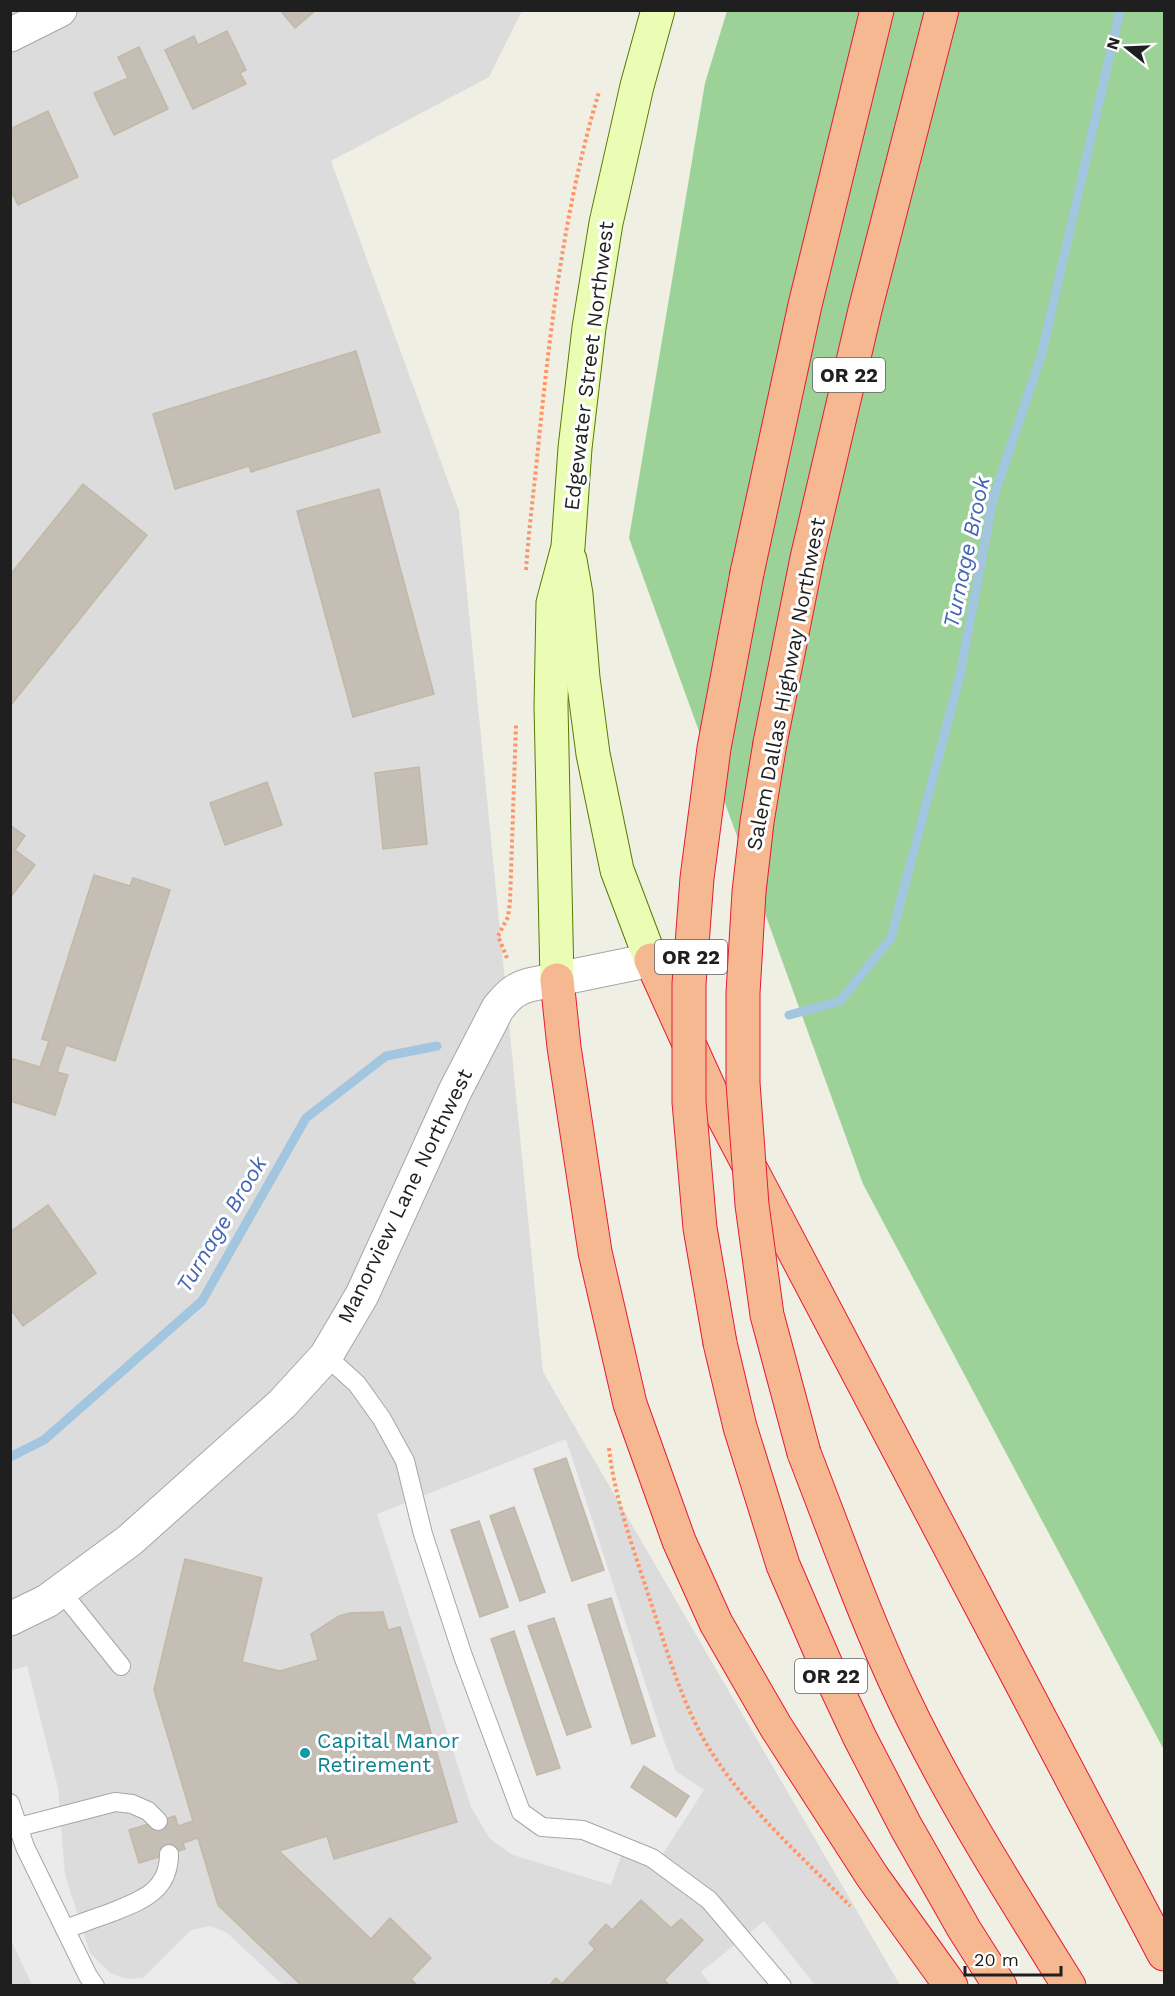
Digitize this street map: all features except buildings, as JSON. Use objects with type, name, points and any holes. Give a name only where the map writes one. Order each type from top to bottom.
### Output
[{"type":"highway","name":"OR 22","points":[[878,10],[805,305],[747,573],[714,748],[697,878],[689,984],[689,1102],[700,1228],[720,1343],[740,1427],[783,1565],[860,1738],[906,1827],[964,1929],[1000,1986]]},
{"type":"highway","name":"Salem Dallas Highway Northwest","points":[[942,10],[862,321],[807,558],[770,743],[757,822],[749,892],[743,993],[743,1083],[752,1205],[767,1315],[804,1453],[864,1608],[903,1699],[1009,1890],[1069,1986]]},
{"type":"highway","points":[[651,960],[726,1122],[1164,1954]]},
{"type":"highway","points":[[557,980],[564,1047],[595,1252],[630,1404],[679,1541],[716,1623],[776,1727],[872,1876],[951,1986]]},
{"type":"main road","name":"Edgewater Street Northwest","points":[[557,980],[551,706],[553,603],[568,547],[575,448],[606,223],[634,97],[658,10]]},
{"type":"main road","name":"Edgewater Street Northwest","points":[[568,547],[576,594],[583,678],[593,754],[617,870],[651,960]]},
{"type":"street","points":[[10,35],[60,10]]},
{"type":"street","name":"Manorview Lane Northwest","points":[[10,1619],[47,1601],[130,1540],[282,1404],[326,1356],[362,1295],[455,1091],[498,1008],[512,991],[651,960]]},
{"type":"lane","points":[[326,1356],[357,1384],[382,1419],[405,1461],[423,1534],[463,1656],[521,1812],[542,1827],[583,1830],[652,1858],[709,1900],[782,1986]]},
{"type":"lane","points":[[61,1591],[120,1666]]},
{"type":"lane","points":[[19,1827],[115,1802],[132,1804],[147,1811],[158,1821]]},
{"type":"lane","points":[[10,1803],[25,1847],[95,1986]]},
{"type":"lane","points":[[65,1929],[145,1899],[158,1888],[166,1872],[169,1854]]},
{"type":"shaded area","points":[[11,11],[522,11],[489,77],[331,161],[459,511],[543,1372],[900,1985],[11,1986]]},
{"type":"shaded area","points":[[566,1439],[664,1741],[676,1771],[704,1790],[655,1866],[622,1853],[611,1885],[513,1855],[490,1839],[471,1807],[377,1514]]},
{"type":"shaded area","points":[[27,1666],[58,1788],[65,1875],[90,1953],[110,1973],[128,1979],[143,1978],[191,1930],[210,1926],[226,1932],[283,1985],[32,1985],[11,1940],[10,1671]]},
{"type":"shaded area","points":[[764,1921],[815,1985],[711,1985],[701,1972]]},
{"type":"green space","points":[[727,11],[1164,11],[1164,1750],[863,1184],[629,538],[705,83]]},
{"type":"waterway","name":"Turnage Brook","points":[[789,1015],[840,1001],[891,938],[960,675],[993,499],[1042,353],[1120,10]]},
{"type":"waterway","name":"Turnage Brook","points":[[10,1457],[44,1440],[202,1301],[306,1118],[386,1056],[437,1046]]},
{"type":"place","name":"Capital Manor Retirement","points":[[305,1753]]}]
